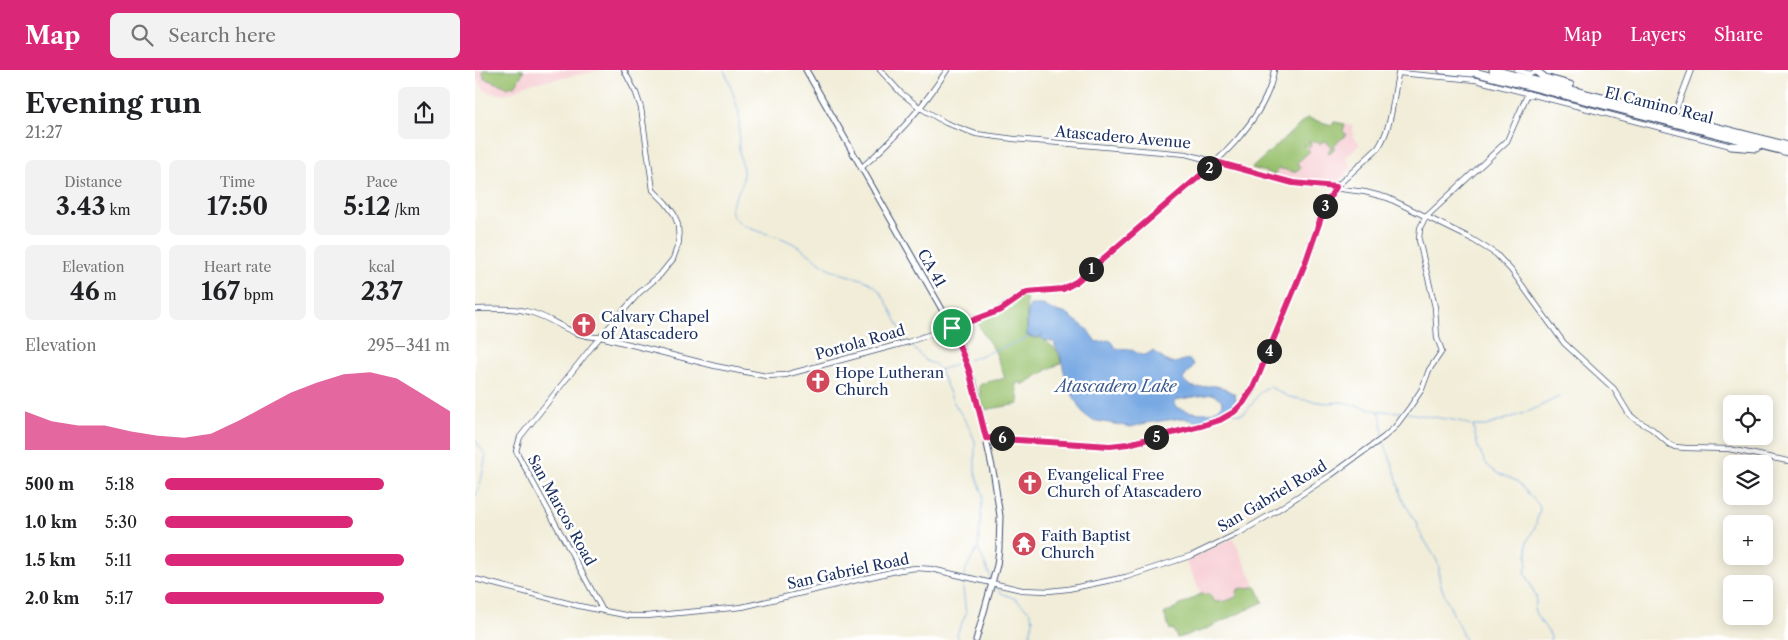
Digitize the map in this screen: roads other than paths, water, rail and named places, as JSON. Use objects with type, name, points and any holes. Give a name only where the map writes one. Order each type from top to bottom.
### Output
[{"type":"highway","points":[[1442,70],[1481,74]]},
{"type":"highway","name":"El Camino Real","points":[[1466,70],[1788,153]]},
{"type":"highway","name":"El Camino Real","points":[[1493,70],[1788,146]]},
{"type":"highway","points":[[1537,71],[1545,78],[1625,104]]},
{"type":"highway","points":[[1731,146],[1788,153]]},
{"type":"main road","name":"CA 41","points":[[805,70],[952,328],[969,370],[986,438],[1001,516],[999,549],[992,583],[976,640]]},
{"type":"street","name":"San Marcos Road","points":[[603,611],[516,450],[520,438],[601,337],[639,293],[651,285],[668,265],[677,250],[680,237],[677,222],[672,211],[653,190],[641,108],[636,93],[624,70]]},
{"type":"street","name":"Atascadero Avenue","points":[[880,70],[901,93],[920,108],[946,123],[976,134],[992,137],[1179,152],[1293,183],[1336,187],[1377,194],[1480,243],[1501,260],[1564,343],[1614,389],[1629,414],[1638,422],[1652,429],[1669,444],[1675,447],[1686,448],[1729,449],[1788,461]]},
{"type":"street","points":[[861,168],[888,144],[920,108],[947,70]]},
{"type":"street","name":"Portola Road","points":[[475,309],[527,311],[549,319],[578,335],[601,337],[715,366],[776,376],[848,360],[952,328],[1001,310],[1027,292],[1063,289],[1076,282],[1216,162],[1239,138],[1266,96],[1274,70]]},
{"type":"street","points":[[1517,70],[1530,74],[1537,71]]},
{"type":"street","points":[[1677,107],[1691,70]]},
{"type":"street","points":[[986,438],[1110,446],[1128,444],[1204,425],[1220,420],[1234,412],[1243,403],[1254,386],[1306,261],[1325,206],[1336,187],[1378,148],[1383,140],[1388,126],[1399,72],[1475,80],[1731,146]]},
{"type":"street","name":"San Gabriel Road","points":[[475,579],[603,611],[630,616],[647,616],[741,608],[899,570],[916,568],[936,570],[1035,591],[1063,590],[1126,577],[1183,559],[1241,532],[1340,469],[1384,437],[1406,413],[1429,370],[1442,351],[1437,338],[1435,307],[1419,237],[1421,224],[1507,141],[1528,93]]},
{"type":"water","name":"Atascadero Lake","points":[[1030,305],[1043,305],[1052,310],[1067,314],[1087,329],[1096,342],[1108,340],[1112,342],[1116,349],[1129,349],[1142,355],[1152,351],[1173,363],[1189,360],[1194,365],[1183,379],[1187,384],[1195,387],[1221,387],[1235,394],[1236,401],[1230,409],[1214,419],[1197,422],[1183,418],[1131,427],[1092,420],[1084,414],[1067,384],[1060,354],[1053,341],[1051,342],[1048,339],[1046,341],[1041,338],[1043,334],[1037,338],[1027,335],[1028,309]],"holes":[[[1212,394],[1221,399],[1222,404],[1216,410],[1207,413],[1183,410],[1175,405],[1175,400]]]},
{"type":"waterway","points":[[724,70],[739,113],[739,151],[743,171],[742,183],[732,208],[734,217],[751,229],[793,243],[830,269],[865,280],[873,285],[887,302],[907,340]]},
{"type":"waterway","points":[[968,360],[1028,337]]},
{"type":"waterway","points":[[909,343],[926,361],[935,364],[940,370],[953,401],[975,441],[975,471],[983,495],[978,548],[966,569],[964,577],[963,589],[966,614],[957,634],[958,640]]},
{"type":"waterway","points":[[940,370],[964,362]]},
{"type":"waterway","points":[[1230,409],[1236,414],[1242,414],[1247,411],[1264,389],[1270,387],[1289,397],[1305,400],[1326,403],[1343,402],[1378,411],[1404,412]]},
{"type":"waterway","points":[[1408,413],[1459,421],[1473,426],[1486,426],[1530,411],[1559,397]]},
{"type":"waterway","points":[[1378,411],[1381,416],[1383,435]]},
{"type":"waterway","points":[[1473,426],[1478,448],[1487,465],[1497,473],[1517,481],[1539,505],[1540,509],[1535,527],[1527,542],[1527,565],[1525,572],[1536,597],[1534,609],[1551,636],[1550,640]]},
{"type":"waterway","points":[[1383,439],[1402,499],[1436,559],[1439,566],[1442,589],[1465,640]]},
{"type":"waterway","points":[[475,440],[486,455],[480,486],[475,496]]},
{"type":"waterway","points":[[978,549],[992,580]]},
{"type":"waterway","points":[[995,585],[1001,593],[1016,599],[1030,612],[1033,620],[1029,640]]},
{"type":"place","name":"Calvary Chapel of Atascadero","points":[[584,325]]},
{"type":"place","name":"Hope Lutheran Church","points":[[818,381]]},
{"type":"place","name":"Evangelical Free Church of Atascadero","points":[[1030,483]]},
{"type":"place","name":"Faith Baptist Church","points":[[1024,544]]}]
